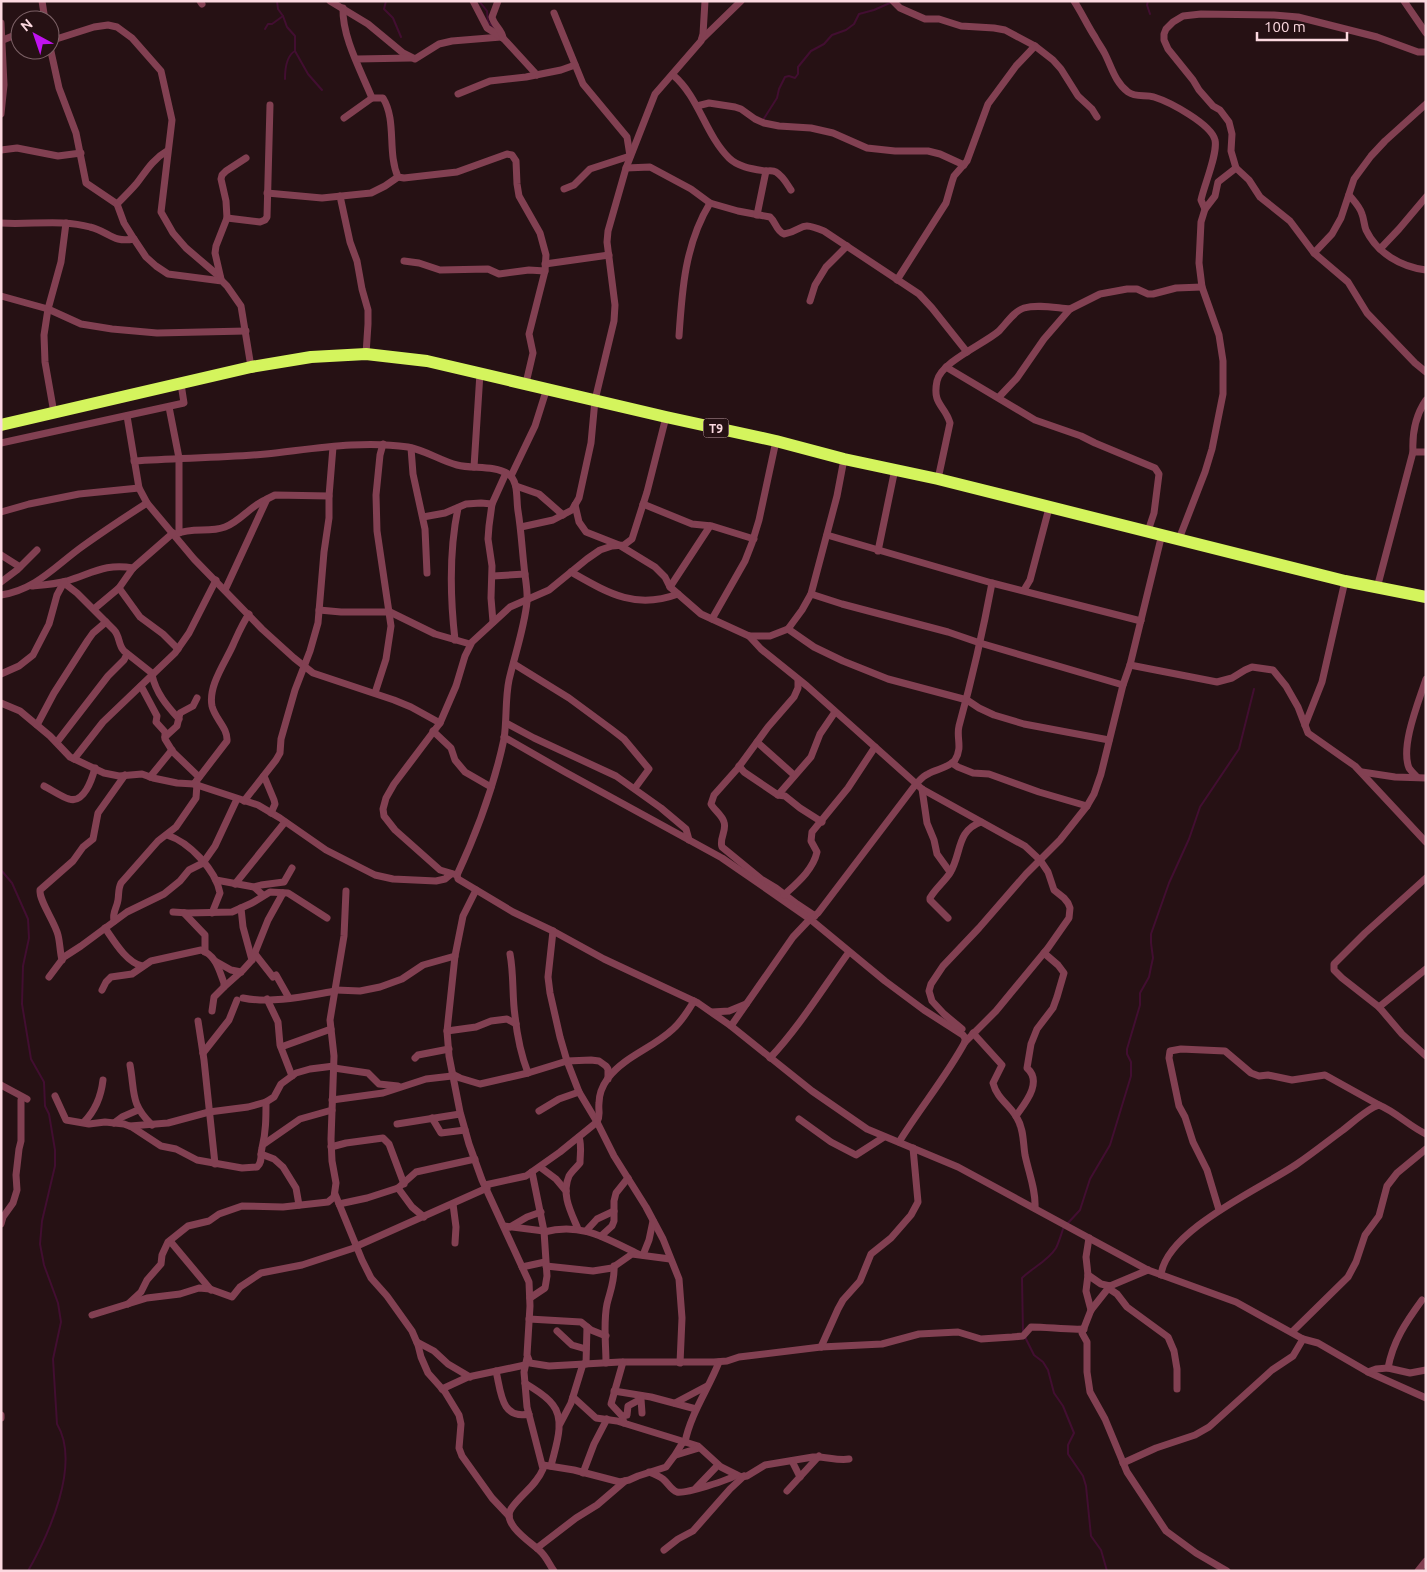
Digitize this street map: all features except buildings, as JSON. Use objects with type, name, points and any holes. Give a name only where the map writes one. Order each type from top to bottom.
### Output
[{"type":"highway","name":"T9","points":[[1,426],[252,367],[311,357],[366,354],[427,361],[776,441],[844,459],[938,479],[1345,581],[1426,597]]},
{"type":"street","points":[[330,1],[383,35],[410,58]]},
{"type":"street","points":[[474,1],[488,28],[502,38],[537,75]]},
{"type":"street","points":[[498,1],[492,17],[502,33],[502,38]]},
{"type":"street","points":[[700,41],[703,34],[704,1]]},
{"type":"street","points":[[521,527],[553,520],[572,510],[580,491],[588,461],[595,400],[614,321],[615,305],[607,242],[608,231],[630,156],[655,94],[700,41],[741,1]]},
{"type":"street","points":[[893,1],[900,8],[925,19],[939,19],[962,26],[1005,30],[1035,46],[1061,69],[1078,96],[1092,109],[1097,118]]},
{"type":"street","points":[[1074,1],[1105,53],[1113,74],[1129,93],[1136,96],[1153,96],[1162,100],[1200,122],[1210,131],[1215,140],[1215,147],[1201,200],[1201,204],[1205,209]]},
{"type":"street","points":[[1404,1],[1426,33]]},
{"type":"street","points":[[343,8],[342,22],[372,98]]},
{"type":"street","points":[[554,13],[583,84],[627,137],[630,156]]},
{"type":"street","points":[[1426,52],[1418,52],[1377,37],[1298,17],[1274,15],[1208,14],[1183,16],[1173,22],[1164,34],[1164,40],[1168,49],[1199,90],[1213,106],[1220,110],[1229,122],[1232,134],[1230,151],[1236,168],[1250,180],[1260,197],[1290,221],[1314,253],[1348,282],[1367,313],[1426,372]]},
{"type":"street","points":[[1,23],[4,85],[1,114]]},
{"type":"street","points":[[60,38],[94,27],[108,25],[117,27],[132,38],[161,71],[172,120],[167,151],[162,212],[173,233],[186,248],[221,279],[241,306],[252,367]]},
{"type":"street","points":[[3,40],[10,37]]},
{"type":"street","points":[[356,59],[418,58],[439,44],[452,41],[502,38]]},
{"type":"street","points":[[897,280],[946,203],[954,176],[964,165],[988,104],[1016,66],[1035,46]]},
{"type":"street","points":[[53,60],[59,88],[76,133],[86,183],[117,204],[124,223],[146,257],[168,274],[221,279]]},
{"type":"street","points":[[458,94],[490,80],[526,78],[575,65]]},
{"type":"street","points":[[673,75],[680,81],[697,106],[716,141],[730,160],[740,166],[776,172],[791,190]]},
{"type":"street","points":[[344,118],[372,98],[383,98],[390,122],[391,143],[398,177]]},
{"type":"street","points":[[697,106],[709,103],[741,109],[764,123],[811,128],[833,133],[866,148],[895,151],[928,151],[940,154],[964,165]]},
{"type":"street","points":[[1314,253],[1332,234],[1341,218],[1354,179],[1385,141],[1426,104]]},
{"type":"street","points":[[227,218],[262,221],[267,217],[270,105]]},
{"type":"street","points":[[1,150],[17,148],[58,156],[81,152]]},
{"type":"street","points":[[117,204],[136,184],[150,164],[167,151]]},
{"type":"street","points":[[267,193],[322,198],[371,193],[398,177],[404,178],[457,172],[501,155],[512,155],[516,161],[517,184],[520,196],[540,234],[546,255],[545,267],[529,334],[533,353],[526,383]]},
{"type":"street","points":[[564,189],[574,185],[590,169],[630,156]]},
{"type":"street","points":[[221,279],[215,253],[227,218],[226,200],[221,179],[222,174],[246,158]]},
{"type":"street","points":[[626,168],[650,167],[660,171],[691,189],[710,203],[770,217],[780,232],[784,234],[802,225],[824,231],[919,294],[967,352]]},
{"type":"street","points":[[1179,539],[1212,449],[1223,394],[1223,360],[1219,334],[1202,286],[1199,263],[1201,222],[1205,209],[1215,196],[1218,182],[1236,168]]},
{"type":"street","points":[[757,215],[766,171]]},
{"type":"street","points":[[1349,195],[1358,205],[1366,228],[1380,249],[1391,259],[1426,270]]},
{"type":"street","points":[[340,196],[368,310],[366,354]]},
{"type":"street","points":[[1380,249],[1426,197]]},
{"type":"street","points":[[679,336],[688,252],[696,230],[710,203]]},
{"type":"street","points":[[1,223],[66,223],[91,227],[118,241],[134,239]]},
{"type":"street","points":[[54,413],[45,362],[44,335],[48,308],[61,262],[66,223]]},
{"type":"street","points":[[810,301],[815,285],[826,266],[846,246]]},
{"type":"street","points":[[404,262],[419,263],[440,270],[488,269],[499,274],[609,256]]},
{"type":"street","points":[[999,398],[1017,378],[1044,339],[1070,309],[1100,294],[1112,291],[1131,288],[1153,294],[1176,288],[1202,286]]},
{"type":"street","points":[[1,296],[48,308],[81,324],[112,329],[157,333],[246,331]]},
{"type":"street","points":[[938,479],[950,423],[937,402],[936,382],[941,371],[997,333],[1016,312],[1024,308],[1049,307],[1070,309]]},
{"type":"street","points":[[946,366],[1035,420],[1074,433],[1095,444],[1155,468],[1159,474],[1154,514],[1148,531]]},
{"type":"street","points":[[474,467],[480,372]]},
{"type":"street","points":[[1,443],[184,403],[180,384]]},
{"type":"street","points":[[493,622],[491,598],[493,576],[488,539],[492,504],[535,426],[547,388]]},
{"type":"street","points":[[1377,588],[1413,452],[1412,436],[1416,420],[1426,400]]},
{"type":"street","points":[[169,406],[179,458],[176,533]]},
{"type":"street","points":[[127,416],[139,488],[147,503],[176,533],[194,559],[283,649],[319,675],[411,707],[440,723]]},
{"type":"street","points":[[666,417],[632,539],[624,545],[607,547],[600,550],[549,590],[510,607],[470,644],[456,686],[440,723],[394,784],[386,798],[383,809],[384,816],[395,830],[440,870],[454,874],[460,881],[513,912],[633,974],[694,1001],[731,1026],[812,1091],[853,1120],[884,1137],[958,1167],[1088,1238],[1124,1255],[1148,1270],[1236,1302],[1303,1338],[1318,1343],[1368,1372],[1426,1398]]},
{"type":"street","points":[[712,619],[745,561],[754,539],[760,520],[776,441]]},
{"type":"street","points":[[134,461],[252,455],[319,447],[383,444],[411,448],[458,465],[499,470],[509,474],[516,486],[527,600],[507,696],[504,737],[491,787],[454,874],[445,879],[436,881],[392,879],[375,874],[326,850],[258,805],[197,782],[172,750],[165,737],[165,732],[156,722],[157,716],[141,686]]},
{"type":"street","points":[[375,693],[391,636],[390,612],[377,532],[376,495],[383,444]]},
{"type":"street","points":[[49,977],[62,960],[114,921],[141,904],[164,894],[180,881],[189,870],[204,862],[241,799],[264,776],[280,753],[282,739],[296,690],[313,642],[319,610],[329,518],[333,447]]},
{"type":"street","points":[[411,448],[413,474],[425,529],[427,573]]},
{"type":"street","points":[[1413,452],[1426,452]]},
{"type":"street","points":[[749,636],[770,636],[788,628],[802,610],[811,594],[837,496],[844,459]]},
{"type":"street","points":[[878,551],[895,469]]},
{"type":"street","points":[[516,486],[539,494],[563,515]]},
{"type":"street","points":[[1,512],[29,504],[80,494],[139,488]]},
{"type":"street","points":[[94,610],[119,588],[133,568],[176,533],[191,530],[211,530],[227,526],[257,504],[275,496],[329,496]]},
{"type":"street","points":[[225,590],[267,499]]},
{"type":"street","points":[[1,595],[22,590],[29,586],[83,546],[147,503]]},
{"type":"street","points":[[423,517],[445,513],[466,504],[492,504]]},
{"type":"street","points":[[643,504],[692,524],[710,526],[754,539]]},
{"type":"street","points":[[575,505],[579,522],[586,532],[619,545],[656,568],[665,577],[670,587],[694,608],[712,619],[749,636],[761,649],[807,686],[919,787],[1026,846],[1040,860],[1048,872],[1054,890],[1064,898],[1070,908],[1066,924],[996,1011],[965,1040]]},
{"type":"street","points":[[455,640],[452,617],[451,573],[458,508]]},
{"type":"street","points":[[1024,590],[1030,580],[1049,508]]},
{"type":"street","points":[[670,587],[710,526]]},
{"type":"street","points":[[899,1142],[952,1064],[965,1040],[966,1034],[963,1030],[932,1001],[929,991],[931,984],[943,966],[1060,840],[1087,806],[1096,787],[1130,665],[1162,534]]},
{"type":"street","points":[[826,535],[992,583],[1141,620]]},
{"type":"street","points":[[1,582],[37,550]]},
{"type":"street","points":[[1,555],[20,567]]},
{"type":"street","points":[[29,586],[64,582],[104,567],[120,566],[133,568]]},
{"type":"street","points":[[571,572],[610,594],[636,600],[659,600],[678,594]]},
{"type":"street","points":[[493,576],[525,574]]},
{"type":"street","points":[[74,758],[103,722],[178,649],[189,633],[216,580]]},
{"type":"street","points":[[1305,726],[1322,682],[1345,581]]},
{"type":"street","points":[[64,582],[117,633],[120,647],[153,674],[155,687],[161,698],[179,719]]},
{"type":"street","points":[[1,674],[19,666],[33,655],[50,624],[54,604],[64,582]]},
{"type":"street","points":[[731,1026],[793,937],[813,917],[919,787],[927,774],[952,763],[960,746],[958,729],[968,700],[992,583]]},
{"type":"street","points":[[119,588],[140,617],[178,649]]},
{"type":"street","points":[[811,594],[948,632],[1123,685]]},
{"type":"street","points":[[319,610],[390,612],[426,630],[470,644]]},
{"type":"street","points":[[196,796],[197,782],[227,741],[226,731],[216,716],[211,697],[222,666],[248,614]]},
{"type":"street","points":[[37,725],[92,633],[106,622]]},
{"type":"street","points":[[788,628],[814,647],[876,674],[909,685],[968,700],[994,715],[1024,724],[1110,740]]},
{"type":"street","points":[[56,742],[127,654]]},
{"type":"street","points":[[514,664],[569,698],[624,738],[649,769],[634,788]]},
{"type":"street","points":[[1130,665],[1217,682],[1232,678],[1252,667],[1273,670],[1286,686],[1298,707],[1308,733],[1348,760],[1362,772],[1426,842]]},
{"type":"street","points":[[1416,777],[1409,768],[1406,753],[1410,732],[1426,679]]},
{"type":"street","points":[[798,680],[798,688],[794,697],[711,801],[712,807],[724,821],[725,826],[720,842],[722,847],[736,860],[813,917],[849,952],[916,1004],[958,1030],[965,1040]]},
{"type":"street","points":[[165,737],[176,726],[180,713],[193,706],[197,698]]},
{"type":"street","points":[[1,703],[20,711],[56,742],[70,757],[104,773],[142,774],[177,783],[197,782]]},
{"type":"street","points":[[778,794],[789,784],[794,775],[811,757],[820,734],[835,712]]},
{"type":"street","points":[[506,723],[616,776],[686,829],[689,840]]},
{"type":"street","points":[[433,731],[451,748],[455,760],[465,772],[491,787]]},
{"type":"street","points":[[504,737],[722,858],[813,917]]},
{"type":"street","points":[[757,742],[794,775]]},
{"type":"street","points":[[784,895],[812,865],[817,852],[810,836],[848,788],[875,747]]},
{"type":"street","points":[[150,776],[172,750]]},
{"type":"street","points":[[952,763],[974,773],[989,774],[1030,789],[1087,806]]},
{"type":"street","points":[[739,766],[744,772],[778,794],[788,797],[800,808],[822,822]]},
{"type":"street","points":[[44,786],[67,799],[74,800],[86,791],[95,768]]},
{"type":"street","points":[[1362,772],[1395,777],[1426,778]]},
{"type":"street","points":[[62,960],[58,935],[48,910],[41,900],[40,890],[73,861],[83,847],[95,836],[98,813],[125,775]]},
{"type":"street","points":[[264,776],[275,804],[271,812]]},
{"type":"street","points":[[919,787],[927,823],[937,854],[950,872]]},
{"type":"street","points":[[114,921],[114,911],[121,883],[150,849],[180,822],[196,796],[209,788]]},
{"type":"street","points":[[235,884],[285,822]]},
{"type":"street","points":[[948,918],[930,898],[950,872],[964,833],[972,825],[981,822]]},
{"type":"street","points":[[167,835],[194,852],[204,862],[216,880],[220,892],[212,913]]},
{"type":"street","points":[[216,880],[254,887],[284,882],[292,868]]},
{"type":"street","points":[[1426,878],[1334,964],[1334,970],[1342,978],[1379,1007],[1402,1034],[1426,1055]]},
{"type":"street","points":[[254,887],[263,895]]},
{"type":"street","points":[[476,890],[463,916],[455,956],[447,1031],[449,1049],[452,1075],[465,1130],[486,1187],[506,1226],[529,1282],[530,1298],[525,1383],[529,1414],[543,1469],[540,1476],[510,1509],[509,1516],[511,1523],[523,1537],[542,1553],[554,1571]]},
{"type":"street","points":[[128,1304],[140,1292],[147,1280],[161,1264],[162,1255],[170,1241],[188,1226],[209,1221],[219,1214],[242,1206],[284,1207],[332,1200],[335,1194],[336,1183],[331,1147],[334,1067],[330,1020],[344,936],[346,891]]},
{"type":"street","points":[[173,912],[232,912],[270,892],[288,893],[327,918]]},
{"type":"street","points":[[212,1011],[214,997],[254,957],[268,920],[283,893]]},
{"type":"street","points":[[241,908],[243,927],[254,957],[274,976],[289,998]]},
{"type":"street","points":[[184,913],[205,935],[206,952]]},
{"type":"street","points":[[105,928],[132,962],[142,966]]},
{"type":"street","points":[[553,931],[548,977],[555,1017],[567,1061],[579,1092],[663,1239],[679,1279],[682,1318],[680,1363]]},
{"type":"street","points":[[102,990],[111,977],[132,974],[156,959],[196,951],[206,952],[215,961],[230,970],[241,972]]},
{"type":"street","points":[[770,1058],[812,1007],[821,990],[849,952]]},
{"type":"street","points":[[1016,1116],[1031,1093],[1034,1079],[1033,1073],[1027,1068],[1029,1050],[1037,1029],[1052,1008],[1057,997],[1064,973],[1044,953]]},
{"type":"street","points":[[510,954],[514,982],[516,1024],[521,1052],[528,1073]]},
{"type":"street","points":[[203,1053],[230,1020],[240,999],[289,998],[312,996],[336,990],[360,991],[380,987],[402,979],[423,965],[455,956]]},
{"type":"street","points":[[215,961],[224,987]]},
{"type":"street","points":[[1379,1007],[1426,969]]},
{"type":"street","points":[[267,999],[278,1022],[277,1031],[281,1047],[292,1076]]},
{"type":"street","points":[[92,1315],[147,1298],[180,1294],[199,1288],[232,1297],[240,1287],[260,1273],[302,1265],[357,1246],[453,1204],[486,1187],[517,1179],[532,1172],[597,1122],[600,1117],[598,1105],[600,1096],[608,1079],[617,1068],[674,1029],[694,1001]]},
{"type":"street","points":[[712,1012],[729,1011],[746,1004]]},
{"type":"street","points":[[447,1031],[476,1027],[507,1019],[516,1024]]},
{"type":"street","points":[[198,1021],[215,1164]]},
{"type":"street","points":[[281,1047],[331,1029]]},
{"type":"street","points":[[974,1033],[1002,1065],[994,1079],[994,1087],[1002,1101],[1016,1116],[1023,1135],[1026,1158],[1036,1194],[1035,1208]]},
{"type":"street","points":[[415,1058],[418,1055],[449,1049]]},
{"type":"street","points":[[1219,1210],[1207,1170],[1179,1106],[1169,1058],[1170,1051],[1181,1049],[1225,1051],[1251,1073],[1259,1076],[1268,1075],[1292,1080],[1325,1075],[1389,1110],[1414,1129],[1426,1134]]},
{"type":"street","points":[[332,1100],[383,1092],[426,1079],[452,1075],[480,1084],[528,1073],[567,1061],[599,1061],[608,1069],[608,1079]]},
{"type":"street","points":[[130,1065],[133,1091],[138,1110],[152,1124]]},
{"type":"street","points":[[55,1096],[64,1118],[69,1121],[94,1124],[114,1123],[130,1126],[168,1123],[209,1112],[248,1107],[266,1102],[274,1097],[282,1084],[301,1071],[334,1067],[368,1073],[379,1084],[403,1087]]},
{"type":"street","points":[[84,1122],[94,1112],[102,1090],[103,1080]]},
{"type":"street","points":[[1,1224],[3,1217],[14,1203],[17,1190],[16,1175],[24,1100],[2,1086]]},
{"type":"street","points":[[539,1111],[555,1101],[579,1092]]},
{"type":"street","points":[[130,1126],[165,1148],[176,1149],[198,1160],[242,1168],[257,1167],[261,1162],[266,1135],[266,1102]]},
{"type":"street","points":[[1161,1275],[1162,1266],[1166,1259],[1196,1227],[1219,1210],[1295,1165],[1370,1109],[1379,1105]]},
{"type":"street","points":[[114,1123],[138,1110]]},
{"type":"street","points":[[264,1144],[300,1119],[332,1110]]},
{"type":"street","points":[[397,1124],[460,1114]]},
{"type":"street","points":[[432,1118],[441,1133],[465,1130]]},
{"type":"street","points":[[799,1119],[831,1142],[856,1155],[884,1137]]},
{"type":"street","points":[[579,1137],[581,1147],[580,1163],[569,1175],[565,1196],[568,1207],[582,1230]]},
{"type":"street","points":[[331,1147],[383,1138],[389,1144],[401,1186],[412,1207],[424,1217]]},
{"type":"street","points":[[821,1347],[842,1300],[860,1281],[871,1254],[891,1238],[918,1202],[913,1148]]},
{"type":"street","points":[[1292,1332],[1348,1277],[1356,1262],[1365,1235],[1378,1216],[1387,1186],[1397,1173],[1426,1149]]},
{"type":"street","points":[[261,1154],[274,1159],[283,1167],[296,1188],[299,1205]]},
{"type":"street","points":[[339,1204],[367,1198],[401,1186],[416,1172],[475,1159]]},
{"type":"street","points":[[540,1167],[556,1179],[566,1191]]},
{"type":"street","points":[[530,1298],[545,1288],[546,1284],[544,1232],[532,1172]]},
{"type":"street","points":[[601,1236],[612,1226],[616,1193],[628,1178]]},
{"type":"street","points":[[335,1194],[371,1278],[392,1303],[417,1342],[420,1357],[428,1373],[442,1389],[459,1415],[461,1424],[459,1448],[462,1456],[492,1498],[509,1516]]},
{"type":"street","points":[[453,1204],[456,1227],[455,1243]]},
{"type":"street","points":[[582,1230],[597,1219],[614,1211]]},
{"type":"street","points":[[506,1226],[541,1212]]},
{"type":"street","points":[[641,1254],[649,1240],[653,1220]]},
{"type":"street","points":[[506,1226],[544,1232],[555,1229],[582,1230],[601,1236],[641,1254]]},
{"type":"street","points":[[1088,1238],[1086,1291],[1090,1310]]},
{"type":"street","points":[[170,1241],[210,1290]]},
{"type":"street","points":[[522,1267],[546,1264],[593,1270],[614,1266],[632,1254],[670,1259]]},
{"type":"street","points":[[606,1363],[607,1303],[614,1283],[614,1266]]},
{"type":"street","points":[[1148,1270],[1128,1277],[1109,1287],[1090,1310],[1082,1334],[1087,1342],[1087,1372],[1090,1392],[1102,1411],[1127,1472],[1166,1531],[1196,1553],[1227,1571]]},
{"type":"street","points":[[1088,1275],[1109,1287],[1127,1307],[1168,1337],[1174,1351],[1177,1369],[1177,1389]]},
{"type":"street","points":[[1388,1368],[1389,1359],[1397,1337],[1422,1300]]},
{"type":"street","points":[[529,1319],[581,1322],[597,1333],[606,1336]]},
{"type":"street","points":[[559,1425],[567,1412],[584,1364],[588,1327]]},
{"type":"street","points":[[442,1389],[470,1377],[526,1361],[532,1364],[549,1366],[623,1362],[719,1362],[739,1357],[821,1347],[882,1344],[919,1334],[958,1332],[981,1339],[994,1339],[1023,1336],[1031,1327],[1067,1330],[1084,1329]]},
{"type":"street","points":[[558,1331],[572,1345],[586,1349]]},
{"type":"street","points":[[1123,1463],[1156,1448],[1195,1435],[1209,1427],[1272,1370],[1294,1356],[1303,1338]]},
{"type":"street","points":[[417,1342],[434,1351],[452,1367],[470,1377]]},
{"type":"street","points":[[623,1362],[611,1404],[623,1420]]},
{"type":"street","points":[[543,1465],[620,1482],[666,1467],[684,1442],[688,1427],[719,1362]]},
{"type":"street","points":[[1368,1372],[1388,1368],[1410,1373],[1426,1370]]},
{"type":"street","points":[[496,1371],[502,1398],[509,1412],[515,1415],[529,1414]]},
{"type":"street","points":[[525,1383],[546,1397],[557,1409],[559,1425],[551,1466]]},
{"type":"street","points":[[674,1403],[708,1385]]},
{"type":"street","points":[[614,1391],[696,1409]]},
{"type":"street","points":[[573,1397],[596,1418],[623,1420],[699,1448],[718,1465],[740,1476]]},
{"type":"street","points":[[642,1397],[642,1413]]},
{"type":"street","points":[[623,1420],[627,1415],[628,1406],[642,1397]]},
{"type":"street","points":[[583,1473],[594,1444],[607,1419]]},
{"type":"street","points":[[675,1455],[699,1448]]},
{"type":"street","points":[[649,1472],[664,1480],[671,1489],[683,1492],[740,1476],[747,1476],[765,1465],[819,1456],[841,1460],[849,1459]]},
{"type":"street","points":[[787,1491],[819,1456]]},
{"type":"street","points":[[792,1461],[800,1477]]},
{"type":"street","points":[[696,1488],[718,1465]]},
{"type":"street","points":[[664,1550],[678,1539],[694,1531],[740,1476]]},
{"type":"street","points":[[537,1548],[576,1518],[597,1505],[626,1481]]},
{"type":"street","points":[[1418,1571],[1426,1561]]},
{"type":"waterway","points":[[277,1],[278,9],[287,27],[295,36],[295,51],[308,74],[322,90]]},
{"type":"waterway","points":[[386,1],[384,9],[393,18],[401,37]]},
{"type":"waterway","points":[[479,1],[487,11],[488,22],[495,28]]},
{"type":"waterway","points":[[1148,1],[1147,5],[1150,14]]},
{"type":"waterway","points":[[1423,1],[1426,4]]},
{"type":"waterway","points":[[763,120],[777,98],[785,77],[795,78],[798,74],[798,67],[811,51],[824,44],[832,35],[846,30],[854,24],[859,14],[892,2]]},
{"type":"waterway","points":[[265,29],[268,24],[272,24],[283,16]]},
{"type":"waterway","points":[[285,79],[288,59],[295,51]]},
{"type":"waterway","points":[[1068,1223],[1080,1210],[1090,1179],[1110,1145],[1131,1076],[1131,1062],[1127,1049],[1140,1005],[1140,993],[1149,977],[1153,958],[1151,934],[1169,883],[1189,839],[1200,807],[1239,749],[1254,689]]},
{"type":"waterway","points":[[1,870],[12,883],[28,919],[29,938],[23,966],[22,1004],[31,1059],[44,1082],[45,1106],[49,1114],[55,1150],[55,1166],[42,1221],[40,1244],[44,1265],[58,1303],[61,1322],[53,1359],[57,1424],[64,1440],[66,1459],[64,1478],[53,1519],[28,1571]]},
{"type":"waterway","points":[[1023,1333],[1022,1278],[1053,1253],[1063,1229]]},
{"type":"waterway","points":[[1025,1337],[1034,1355],[1043,1362],[1048,1370],[1054,1393],[1063,1406],[1074,1433],[1068,1445],[1068,1454],[1083,1476],[1086,1486],[1091,1536],[1101,1550],[1107,1571]]}]
